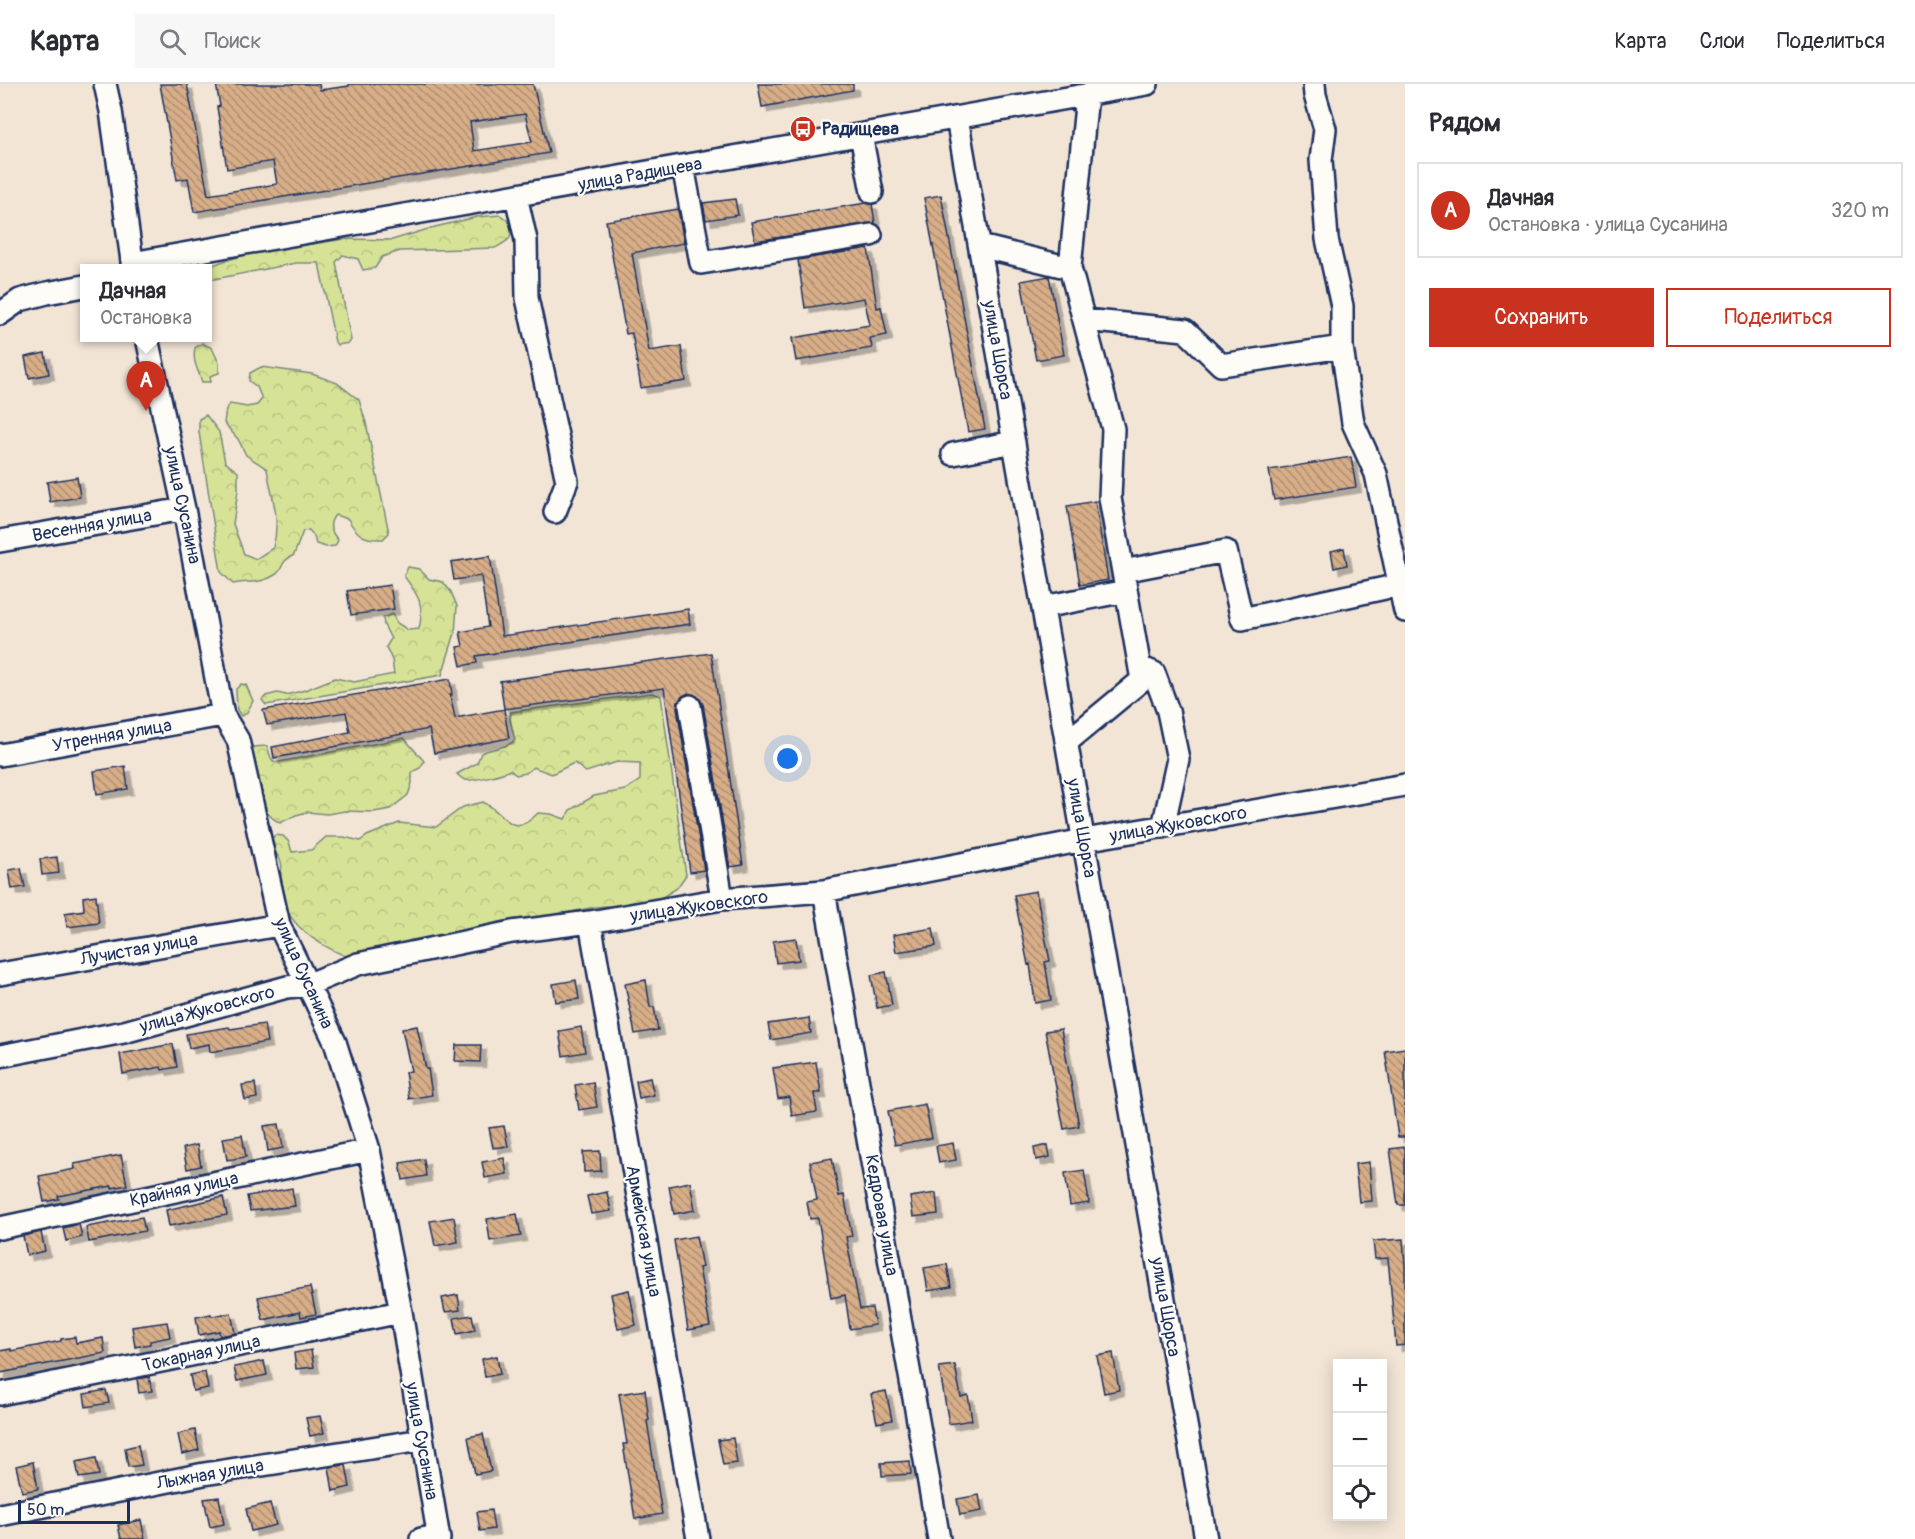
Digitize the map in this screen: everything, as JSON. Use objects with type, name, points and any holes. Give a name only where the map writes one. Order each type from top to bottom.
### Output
[{"type":"street","points":[[105,84],[111,111],[133,264]]},
{"type":"street","name":"улица Радищева","points":[[144,264],[957,118],[1055,92],[1087,95],[1148,84]]},
{"type":"street","points":[[1314,84],[1325,129],[1321,160],[1327,239],[1342,306],[1341,347],[1353,423],[1376,474],[1405,611]]},
{"type":"street","points":[[1087,95],[1070,268],[1113,429],[1110,498],[1125,581],[1147,670],[1168,711],[1178,759],[1163,827]]},
{"type":"street","name":"улица Щорса","points":[[957,118],[1206,1539]]},
{"type":"street","points":[[861,135],[872,192]]},
{"type":"street","points":[[683,166],[700,263],[871,235]]},
{"type":"street","points":[[516,196],[526,240],[528,297],[567,481],[555,512]]},
{"type":"street","points":[[980,246],[1070,268]]},
{"type":"street","points":[[0,314],[20,300],[80,287]]},
{"type":"street","points":[[1084,320],[1185,330],[1221,365],[1341,347]]},
{"type":"street","name":"улица Сусанина","points":[[148,342],[184,509],[223,715],[238,740],[279,925],[335,1042],[369,1150],[401,1312],[422,1440],[433,1538]]},
{"type":"street","points":[[953,454],[1014,442]]},
{"type":"street","name":"Весенняя улица","points":[[0,542],[184,509]]},
{"type":"street","points":[[1043,607],[1226,551],[1242,619],[1400,585]]},
{"type":"street","points":[[1067,742],[1142,680],[1147,670],[1146,623]]},
{"type":"street","points":[[690,706],[722,898]]},
{"type":"street","name":"Утренняя улица","points":[[0,754],[223,715]]},
{"type":"street","name":"улица Жуковского","points":[[0,1056],[124,1032],[287,987],[307,985],[358,964],[512,932],[590,922],[722,898],[824,891],[1084,840],[1405,785]]},
{"type":"street","name":"Кедровая улица","points":[[824,891],[939,1539]]},
{"type":"street","name":"Армейская улица","points":[[590,922],[698,1539]]},
{"type":"street","name":"Лучистая улица","points":[[0,974],[279,925]]},
{"type":"street","name":"Крайняя улица","points":[[0,1228],[369,1150]]},
{"type":"street","name":"Токарная улица","points":[[0,1394],[401,1312]]},
{"type":"street","name":"Лыжная улица","points":[[0,1515],[204,1474],[422,1440]]},
{"type":"green space","points":[[500,215],[509,221],[511,235],[507,241],[495,248],[400,251],[382,257],[375,268],[363,270],[358,259],[343,255],[336,262],[351,340],[349,343],[337,345],[335,342],[319,263],[296,263],[212,280],[212,266],[252,253],[345,239],[392,240],[477,217]]},
{"type":"green space","points":[[202,343],[212,348],[219,363],[219,373],[210,376],[211,382],[202,382],[195,361],[195,348]]},
{"type":"green space","points":[[261,367],[312,374],[337,383],[359,400],[389,533],[383,539],[371,539],[358,533],[348,519],[335,515],[331,525],[338,540],[335,546],[326,547],[316,544],[309,530],[303,531],[294,555],[286,560],[278,573],[264,580],[233,584],[221,572],[199,432],[199,419],[206,415],[219,432],[225,462],[238,472],[233,524],[244,554],[256,559],[273,548],[275,537],[275,508],[267,469],[246,455],[238,439],[224,423],[226,409],[230,404],[247,407],[257,405],[262,399],[257,387],[249,381],[250,373]]},
{"type":"green space","points":[[408,567],[419,569],[429,579],[443,582],[451,592],[457,606],[455,633],[442,675],[266,705],[262,700],[266,696],[277,693],[286,695],[335,678],[354,682],[394,674],[392,660],[386,647],[391,639],[383,618],[392,614],[397,623],[408,630],[419,629],[421,620],[419,600],[404,576]]},
{"type":"green space","points":[[241,684],[246,685],[253,701],[246,714],[241,716],[237,710],[236,689]]},
{"type":"green space","points":[[652,693],[661,696],[686,875],[677,888],[661,898],[644,903],[595,907],[350,958],[325,946],[303,931],[287,910],[279,884],[282,865],[270,841],[275,835],[283,836],[289,842],[292,852],[311,850],[326,837],[344,837],[360,841],[399,823],[436,827],[463,807],[483,802],[515,824],[529,821],[538,813],[551,814],[565,819],[570,810],[594,796],[625,790],[640,780],[640,763],[617,762],[586,772],[574,763],[552,774],[533,767],[526,773],[516,775],[510,770],[468,780],[464,780],[457,774],[477,763],[481,753],[507,745],[515,740],[510,720],[511,712]]},
{"type":"green space","points":[[404,738],[424,761],[420,768],[412,772],[412,783],[408,795],[390,809],[327,814],[307,812],[280,823],[271,817],[260,802],[251,752],[253,747],[267,746],[274,762],[279,762]]},
{"type":"building","points":[[160,84],[187,84],[208,195],[277,184],[273,161],[227,169],[217,107],[220,106],[216,84],[319,84],[320,90],[349,86],[349,84],[533,84],[549,153],[194,212],[188,178],[177,180]],"holes":[[[525,114],[532,142],[474,151],[470,122]]]},
{"type":"building","points":[[758,84],[853,84],[853,90],[762,107]]},
{"type":"building","points":[[941,195],[985,429],[968,432],[924,198]]},
{"type":"building","points":[[735,199],[738,215],[706,220],[703,203]]},
{"type":"building","points":[[866,203],[872,204],[875,223],[755,241],[751,222]]},
{"type":"building","points":[[678,209],[684,243],[632,253],[649,351],[681,346],[686,381],[641,388],[632,333],[626,334],[606,221]]},
{"type":"building","points":[[868,248],[877,308],[881,307],[887,335],[870,338],[872,348],[796,361],[792,338],[870,325],[864,298],[805,308],[798,260]]},
{"type":"building","points":[[1049,276],[1064,355],[1036,360],[1021,281]]},
{"type":"building","points":[[45,353],[49,374],[29,378],[25,357]]},
{"type":"building","points":[[1351,457],[1356,487],[1274,500],[1269,470]]},
{"type":"building","points":[[77,477],[80,497],[50,502],[47,482]]},
{"type":"building","points":[[1095,501],[1108,580],[1080,585],[1067,506]]},
{"type":"building","points":[[1344,548],[1347,565],[1334,568],[1331,551]]},
{"type":"building","points":[[490,556],[502,636],[688,609],[690,624],[476,656],[477,663],[461,666],[457,647],[463,646],[460,632],[488,627],[481,576],[454,580],[451,562]]},
{"type":"building","points":[[390,585],[394,609],[351,615],[347,591]]},
{"type":"building","points":[[711,653],[743,865],[730,867],[703,704],[699,698],[688,693],[678,702],[677,708],[704,870],[690,872],[664,688],[504,709],[500,681]]},
{"type":"building","points":[[450,679],[452,695],[450,695],[455,718],[504,709],[509,738],[434,753],[429,729],[274,758],[272,747],[350,732],[346,712],[267,725],[263,710]]},
{"type":"building","points":[[125,766],[128,789],[97,794],[94,771]]},
{"type":"building","points":[[57,857],[59,873],[42,875],[40,859]]},
{"type":"building","points":[[21,868],[25,887],[12,889],[9,870]]},
{"type":"building","points":[[1036,891],[1050,961],[1045,962],[1051,1000],[1035,1003],[1030,964],[1028,965],[1014,895]]},
{"type":"building","points":[[96,895],[99,923],[67,927],[65,913],[84,910],[83,897]]},
{"type":"building","points":[[933,928],[936,946],[896,952],[893,935]]},
{"type":"building","points":[[796,938],[799,960],[776,963],[773,941]]},
{"type":"building","points":[[886,972],[892,1005],[877,1008],[871,975]]},
{"type":"building","points":[[576,980],[579,999],[556,1002],[553,984]]},
{"type":"building","points":[[646,980],[650,1007],[654,1007],[658,1030],[635,1034],[625,984]]},
{"type":"building","points":[[809,1018],[811,1033],[771,1040],[768,1024]]},
{"type":"building","points":[[264,1024],[267,1042],[210,1052],[209,1044],[189,1048],[186,1034]]},
{"type":"building","points":[[417,1026],[432,1095],[409,1099],[405,1072],[411,1071],[402,1029]]},
{"type":"building","points":[[581,1027],[585,1052],[563,1056],[559,1031]]},
{"type":"building","points":[[1061,1029],[1079,1126],[1064,1129],[1045,1031]]},
{"type":"building","points":[[173,1044],[177,1067],[162,1070],[161,1067],[123,1074],[120,1054]]},
{"type":"building","points":[[456,1045],[481,1045],[480,1062],[455,1061]]},
{"type":"building","points":[[1405,1048],[1405,1137],[1398,1137],[1385,1051]]},
{"type":"building","points":[[816,1062],[821,1093],[814,1093],[817,1112],[792,1116],[789,1097],[778,1099],[773,1068]]},
{"type":"building","points":[[650,1078],[654,1095],[639,1098],[636,1081]]},
{"type":"building","points":[[593,1082],[597,1107],[579,1110],[575,1085]]},
{"type":"building","points":[[255,1083],[257,1098],[245,1100],[242,1085]]},
{"type":"building","points":[[925,1104],[932,1138],[895,1145],[888,1111]]},
{"type":"building","points":[[279,1124],[283,1148],[268,1151],[264,1126]]},
{"type":"building","points":[[504,1126],[508,1146],[493,1148],[489,1128]]},
{"type":"building","points":[[242,1135],[246,1157],[227,1160],[223,1138]]},
{"type":"building","points":[[953,1143],[956,1160],[939,1163],[936,1146]]},
{"type":"building","points":[[197,1145],[201,1166],[187,1169],[183,1148]]},
{"type":"building","points":[[1048,1145],[1050,1157],[1036,1160],[1034,1148]]},
{"type":"building","points":[[1405,1147],[1405,1205],[1398,1205],[1390,1149]]},
{"type":"building","points":[[600,1151],[601,1171],[584,1172],[583,1152]]},
{"type":"building","points":[[121,1155],[127,1185],[58,1196],[59,1199],[44,1202],[39,1176],[75,1169],[74,1164]]},
{"type":"building","points":[[504,1158],[507,1174],[485,1178],[482,1162]]},
{"type":"building","points":[[832,1158],[839,1196],[844,1195],[852,1236],[846,1237],[860,1309],[872,1308],[875,1325],[850,1329],[845,1295],[831,1298],[818,1218],[810,1219],[807,1202],[817,1200],[810,1162]]},
{"type":"building","points":[[424,1159],[426,1176],[403,1180],[400,1163]]},
{"type":"building","points":[[1369,1162],[1372,1201],[1359,1202],[1355,1164]]},
{"type":"building","points":[[1084,1170],[1089,1203],[1070,1206],[1065,1173]]},
{"type":"building","points":[[690,1182],[695,1210],[674,1214],[669,1186]]},
{"type":"building","points":[[292,1188],[295,1206],[250,1211],[247,1196]]},
{"type":"building","points":[[607,1192],[611,1211],[591,1214],[587,1196]]},
{"type":"building","points":[[936,1193],[938,1214],[913,1217],[910,1197]]},
{"type":"building","points":[[223,1197],[227,1215],[169,1226],[166,1210]]},
{"type":"building","points":[[517,1214],[521,1236],[490,1241],[487,1219]]},
{"type":"building","points":[[142,1217],[145,1231],[89,1242],[86,1227]]},
{"type":"building","points":[[454,1217],[458,1242],[435,1246],[430,1221]]},
{"type":"building","points":[[79,1224],[82,1237],[66,1241],[63,1228]]},
{"type":"building","points":[[41,1232],[45,1251],[27,1255],[23,1236]]},
{"type":"building","points":[[696,1236],[702,1267],[699,1268],[710,1326],[688,1330],[674,1240]]},
{"type":"building","points":[[1403,1239],[1405,1345],[1396,1346],[1388,1258],[1375,1259],[1373,1241]]},
{"type":"building","points":[[947,1264],[951,1287],[928,1291],[924,1268]]},
{"type":"building","points":[[310,1287],[316,1314],[301,1317],[300,1312],[263,1320],[258,1297]]},
{"type":"building","points":[[629,1290],[636,1325],[618,1329],[611,1294]]},
{"type":"building","points":[[458,1295],[460,1310],[445,1312],[442,1298]]},
{"type":"building","points":[[231,1313],[235,1333],[220,1336],[219,1331],[199,1335],[196,1317]]},
{"type":"building","points":[[472,1315],[475,1330],[457,1334],[454,1318]]},
{"type":"building","points":[[167,1322],[170,1337],[135,1347],[132,1327]]},
{"type":"building","points":[[75,1337],[76,1343],[103,1338],[105,1353],[0,1373],[0,1351],[11,1349],[11,1351]]},
{"type":"building","points":[[311,1350],[314,1367],[296,1369],[294,1353]]},
{"type":"building","points":[[1113,1353],[1119,1390],[1104,1393],[1097,1356]]},
{"type":"building","points":[[497,1356],[500,1374],[485,1377],[482,1359]]},
{"type":"building","points":[[264,1361],[267,1375],[237,1381],[234,1367]]},
{"type":"building","points":[[955,1365],[961,1397],[968,1395],[972,1420],[949,1424],[939,1367]]},
{"type":"building","points":[[205,1372],[208,1388],[193,1391],[190,1375]]},
{"type":"building","points":[[149,1377],[152,1391],[139,1393],[137,1379]]},
{"type":"building","points":[[106,1390],[109,1403],[86,1407],[84,1394]]},
{"type":"building","points":[[645,1390],[649,1420],[647,1421],[662,1514],[635,1519],[623,1444],[627,1444],[619,1394]]},
{"type":"building","points":[[886,1391],[892,1420],[877,1423],[871,1394]]},
{"type":"building","points":[[320,1416],[324,1433],[310,1436],[306,1418]]},
{"type":"building","points":[[195,1430],[199,1450],[182,1454],[178,1434]]},
{"type":"building","points":[[483,1434],[491,1471],[475,1474],[468,1437]]},
{"type":"building","points":[[733,1438],[737,1463],[723,1465],[718,1440]]},
{"type":"building","points":[[138,1445],[142,1465],[128,1467],[125,1448]]},
{"type":"building","points":[[96,1458],[99,1475],[79,1478],[76,1462]]},
{"type":"building","points":[[910,1461],[911,1474],[882,1476],[881,1463]]},
{"type":"building","points":[[33,1462],[38,1489],[22,1492],[16,1466]]},
{"type":"building","points":[[346,1465],[350,1487],[333,1491],[329,1467]]},
{"type":"building","points":[[979,1495],[982,1511],[960,1515],[957,1499]]},
{"type":"building","points":[[219,1497],[224,1524],[210,1527],[204,1499]]},
{"type":"building","points":[[270,1503],[276,1525],[251,1531],[246,1509]]},
{"type":"building","points":[[491,1510],[494,1529],[480,1531],[477,1512]]},
{"type":"building","points":[[141,1520],[145,1539],[121,1539],[118,1525]]},
{"type":"place","name":"Радищева","points":[[803,129]]},
{"type":"place","name":"Дачная","points":[[146,411]]}]
